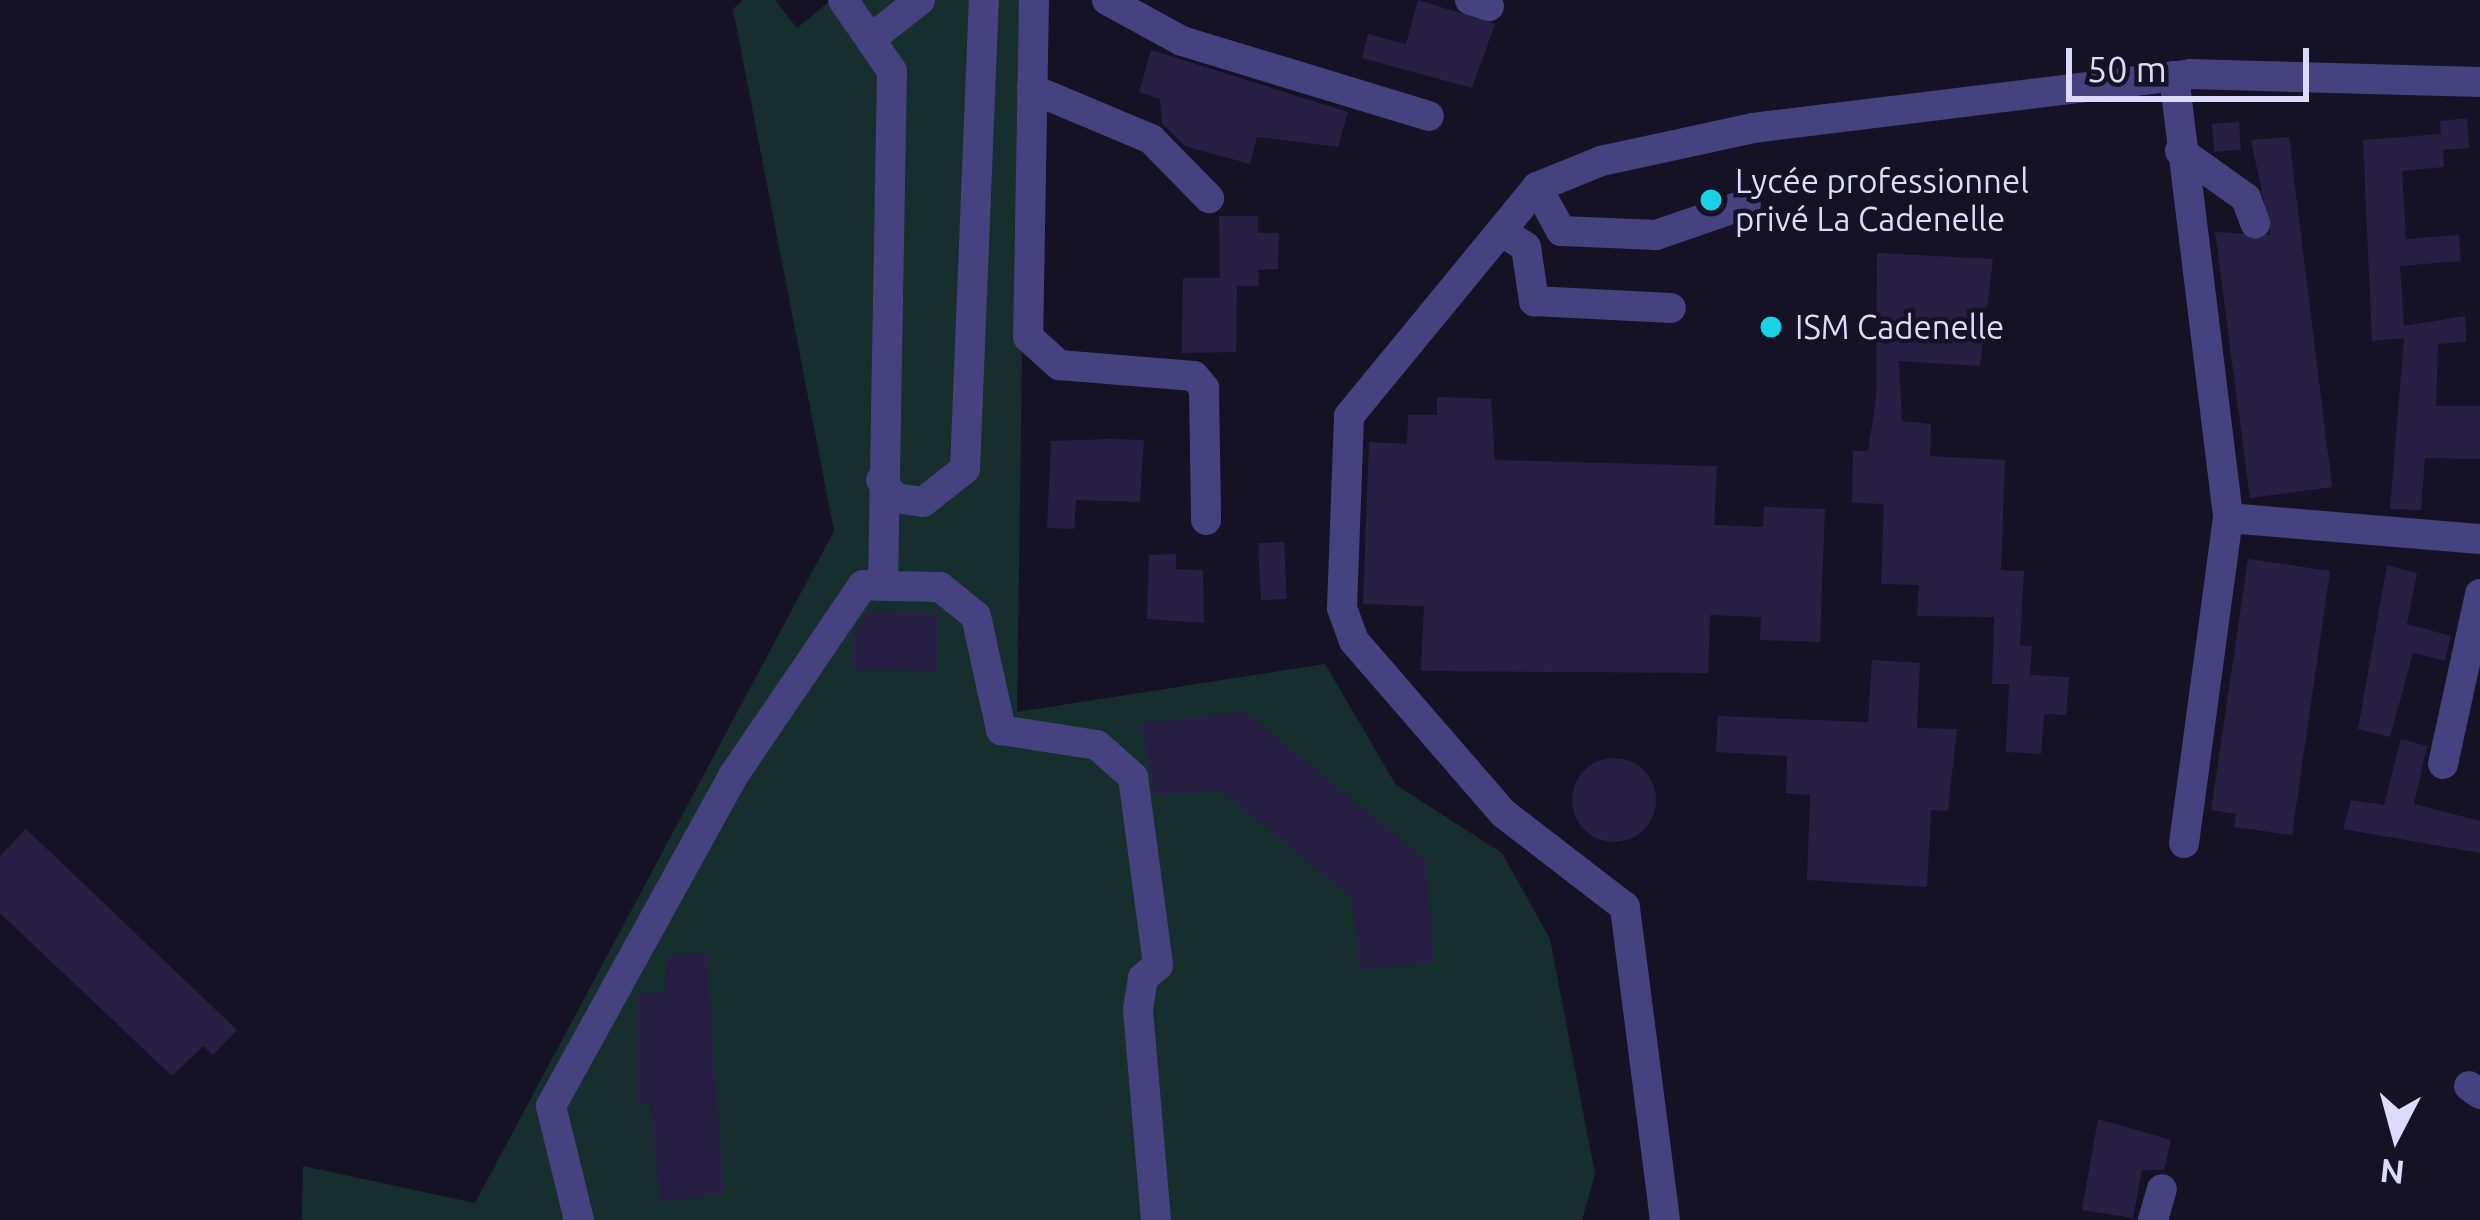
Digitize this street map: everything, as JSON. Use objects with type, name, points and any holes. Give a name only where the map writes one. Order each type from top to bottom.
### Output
[{"type":"street","points":[[843,0],[873,37],[892,71],[880,480],[884,586]]},
{"type":"street","points":[[873,37],[920,0]]},
{"type":"street","points":[[880,480],[895,498],[923,502],[965,469],[984,0]]},
{"type":"street","points":[[1034,0],[1028,337],[1059,365],[1194,376],[1204,388],[1206,520]]},
{"type":"street","points":[[1107,0],[1182,41],[1429,116]]},
{"type":"street","points":[[1665,1220],[1625,907],[1503,813],[1354,640],[1342,608],[1349,416],[1537,188],[1753,128],[2077,85],[2174,76],[2480,82]]},
{"type":"street","points":[[2174,76],[2228,518],[2184,843]]},
{"type":"street","points":[[1032,89],[1151,139],[1209,198]]},
{"type":"street","points":[[2180,151],[2246,198],[2255,223]]},
{"type":"street","points":[[1537,188],[1561,231],[1656,235],[1746,205]]},
{"type":"street","points":[[1502,232],[1526,247],[1534,301],[1670,308]]},
{"type":"street","points":[[2228,518],[2480,538]]},
{"type":"street","points":[[580,1220],[551,1106],[733,776],[863,585],[940,587],[976,616],[1001,730],[1097,745],[1133,777],[1158,965],[1138,1010],[1156,1220]]},
{"type":"street","points":[[2443,764],[2480,594]]},
{"type":"street","points":[[2153,1220],[2162,1189]]},
{"type":"green space","points":[[743,0],[775,0],[797,28],[831,0],[1027,0],[1017,712],[1325,664],[1396,785],[1502,853],[1550,939],[1595,1174],[1582,1220],[302,1220],[303,1166],[475,1203],[834,531],[733,9]]},
{"type":"building","points":[[1418,0],[1495,24],[1472,88],[1362,58],[1368,34],[1406,44]]},
{"type":"building","points":[[1151,50],[1348,112],[1338,147],[1257,137],[1250,164],[1185,146],[1162,123],[1160,99],[1139,92]]},
{"type":"building","points":[[2467,118],[2469,148],[2443,150],[2444,167],[2402,171],[2406,239],[2459,235],[2461,261],[2400,266],[2404,326],[2465,316],[2466,342],[2438,344],[2436,406],[2480,406],[2480,459],[2425,458],[2421,510],[2390,509],[2404,338],[2372,341],[2363,140],[2441,134],[2440,121]]},
{"type":"building","points":[[2239,122],[2241,150],[2214,152],[2212,124]]},
{"type":"building","points":[[2289,137],[2332,487],[2250,498],[2215,232],[2271,235],[2251,140]]},
{"type":"building","points":[[1219,216],[1258,216],[1258,233],[1279,233],[1278,269],[1258,270],[1259,286],[1237,286],[1236,352],[1182,353],[1183,278],[1220,278]]},
{"type":"building","points":[[1877,253],[1993,259],[1980,366],[1899,361],[1902,421],[1931,424],[1930,456],[2005,460],[2001,570],[2024,571],[2020,645],[2032,646],[2030,675],[2069,677],[2066,715],[2044,714],[2041,754],[2006,752],[2009,684],[1992,684],[1994,617],[1917,616],[1919,585],[1881,584],[1884,504],[1852,503],[1853,451],[1868,451],[1876,399]]},
{"type":"building","points":[[1437,397],[1491,399],[1495,460],[1717,466],[1714,525],[1763,527],[1764,507],[1825,509],[1820,642],[1760,640],[1761,617],[1710,615],[1708,673],[1421,671],[1424,606],[1363,604],[1369,442],[1407,444],[1408,415],[1437,415]]},
{"type":"building","points":[[1144,440],[1140,502],[1076,500],[1074,529],[1047,528],[1051,441]]},
{"type":"building","points":[[1284,542],[1287,599],[1261,600],[1258,543]]},
{"type":"building","points":[[1176,554],[1176,569],[1203,570],[1204,623],[1147,619],[1149,555]]},
{"type":"building","points":[[2248,559],[2330,571],[2292,835],[2234,827],[2236,814],[2211,810]]},
{"type":"building","points":[[2387,565],[2417,573],[2407,624],[2451,636],[2445,661],[2413,653],[2390,737],[2358,729]]},
{"type":"building","points":[[869,611],[939,613],[938,671],[852,669],[853,635]]},
{"type":"building","points":[[1872,660],[1920,663],[1917,728],[1957,729],[1948,811],[1931,810],[1927,887],[1807,880],[1810,795],[1786,793],[1787,756],[1716,752],[1718,716],[1868,722]]},
{"type":"building","points":[[1245,712],[1426,860],[1435,962],[1359,970],[1352,898],[1222,791],[1155,796],[1141,723]]},
{"type":"building","points":[[2401,739],[2427,746],[2414,804],[2480,821],[2480,853],[2343,829],[2351,800],[2384,805]]},
{"type":"building","points":[[1614,758],[1644,770],[1656,800],[1644,830],[1614,842],[1584,830],[1572,800],[1584,770]]},
{"type":"building","points":[[26,829],[237,1030],[213,1055],[203,1046],[172,1076],[0,913],[0,856]]},
{"type":"building","points":[[707,952],[724,1194],[660,1201],[650,1104],[638,1104],[638,994],[665,992],[667,956]]},
{"type":"building","points":[[2098,1119],[2171,1140],[2164,1170],[2142,1170],[2133,1218],[2082,1210]]},
{"type":"place","name":"Lycée professionnel privé La Cadenelle","points":[[1711,200]]},
{"type":"place","name":"ISM Cadenelle","points":[[1771,327]]}]
